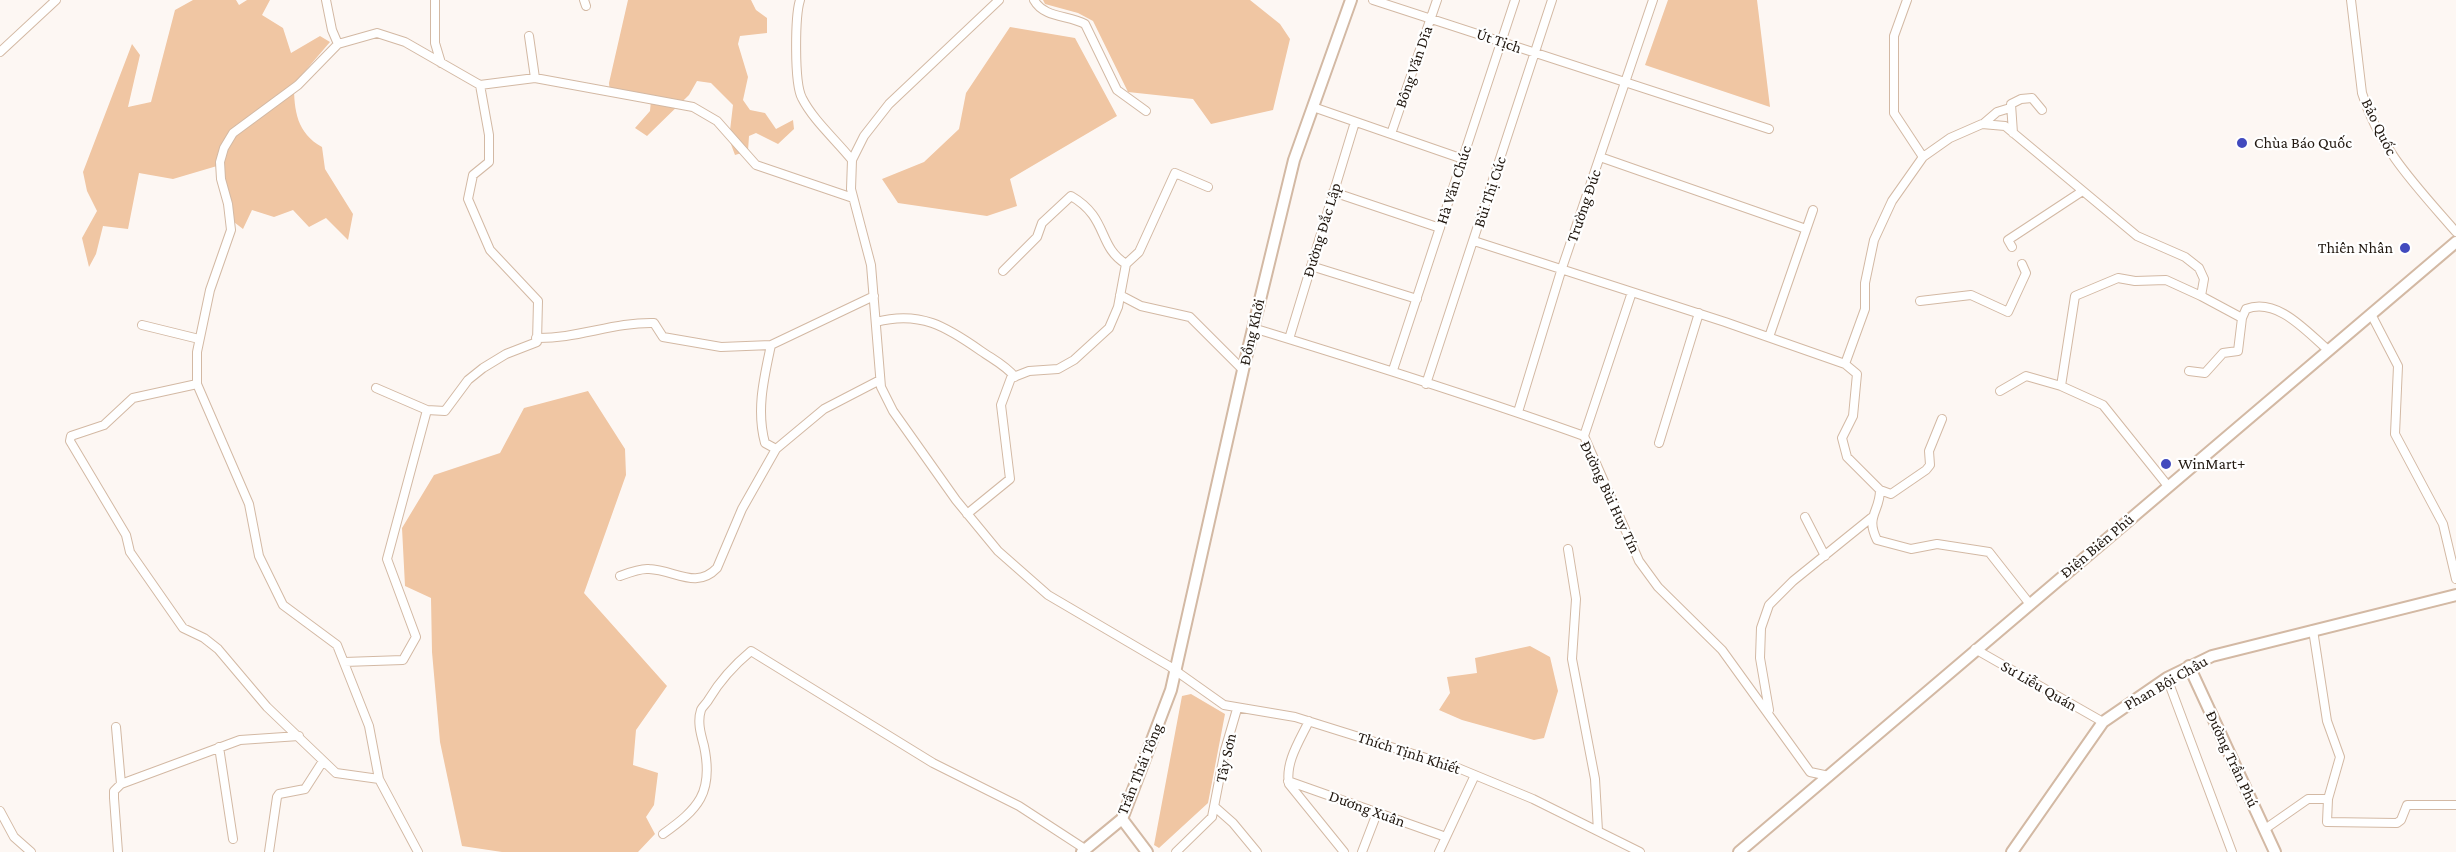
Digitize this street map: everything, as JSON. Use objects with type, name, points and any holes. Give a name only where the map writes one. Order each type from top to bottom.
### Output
[{"type":"street","points":[[0,52],[56,0]]},
{"type":"street","points":[[326,0],[338,44]]},
{"type":"street","points":[[435,0],[435,43],[441,63]]},
{"type":"street","points":[[801,0],[796,23],[800,93],[808,107],[852,160],[864,136],[889,104],[999,0]]},
{"type":"street","points":[[1034,0],[1047,12],[1085,24],[1117,90],[1146,111]]},
{"type":"street","name":"Đồng Khởi","points":[[1175,670],[1243,370],[1294,160],[1351,0]]},
{"type":"street","name":"Út Tịch","points":[[1373,0],[1769,129]]},
{"type":"street","name":"Bông Văn Dĩa","points":[[1391,134],[1437,0]]},
{"type":"street","name":"Hà Văn Chúc","points":[[1393,370],[1515,0]]},
{"type":"street","name":"Bùi Thị Cúc","points":[[1425,384],[1552,0]]},
{"type":"street","name":"Trường Đúc","points":[[1518,412],[1562,268],[1653,0]]},
{"type":"street","points":[[1907,0],[1894,36],[1894,113],[1923,157]]},
{"type":"street","name":"Bảo Quốc","points":[[2351,0],[2362,93],[2366,107],[2393,158],[2456,232]]},
{"type":"street","points":[[418,852],[379,779],[369,726],[337,645],[283,605],[271,582],[259,556],[249,504],[197,384],[199,339],[210,290],[231,230],[220,162],[232,133],[243,123],[274,105],[298,85],[338,44],[377,33],[405,42],[480,85],[535,78],[700,109],[717,121],[756,165],[853,198]]},
{"type":"street","points":[[529,36],[535,78]]},
{"type":"street","points":[[376,388],[427,410],[445,411],[468,381],[483,368],[506,354],[535,345],[538,301],[490,250],[468,199],[473,176],[489,162],[488,124],[480,85]]},
{"type":"street","points":[[1845,364],[1865,309],[1864,283],[1874,240],[1892,201],[1923,157],[1950,138],[1983,124],[1996,112],[2010,108],[2021,99],[2032,98],[2042,110]]},
{"type":"street","points":[[1313,107],[1463,159]]},
{"type":"street","points":[[2010,108],[2013,133]]},
{"type":"street","name":"Đường Đắc Lập","points":[[1289,339],[1355,122]]},
{"type":"street","points":[[1983,124],[2005,126],[2081,192],[2137,236],[2186,257],[2199,268],[2204,279],[2201,296]]},
{"type":"street","points":[[1600,158],[1806,229]]},
{"type":"street","name":"Thích Tịnh Khiết","points":[[852,160],[853,198],[871,265],[881,387],[893,411],[967,514],[998,551],[1048,595],[1175,670],[1224,705],[1309,721],[1474,775],[1640,852]]},
{"type":"street","points":[[967,514],[1010,479],[1001,405],[1011,378],[1029,371],[1058,369],[1074,360],[1109,328],[1118,307],[1126,264],[1138,252],[1147,237],[1175,173],[1208,187]]},
{"type":"street","points":[[1333,192],[1440,228]]},
{"type":"street","points":[[2012,247],[2008,240],[2081,192]]},
{"type":"street","points":[[1003,271],[1037,237],[1042,223],[1071,196],[1090,207],[1096,215],[1110,250],[1126,264]]},
{"type":"street","points":[[1769,338],[1813,210]]},
{"type":"street","points":[[1474,241],[1699,313],[1845,364],[1857,374],[1853,416],[1842,438],[1847,457],[1880,490],[1892,494],[1926,470],[1930,465],[1929,451],[1942,419]]},
{"type":"street","name":"Điện Biên Phủ","points":[[1739,852],[2456,242]]},
{"type":"street","points":[[1920,301],[1971,295],[2008,312],[2026,273],[2022,264]]},
{"type":"street","points":[[1311,266],[1417,299]]},
{"type":"street","points":[[2061,386],[2075,296],[2118,278],[2135,281],[2166,280],[2241,318]]},
{"type":"street","points":[[1584,436],[1632,292]]},
{"type":"street","points":[[1120,295],[1141,306],[1190,317],[1243,370]]},
{"type":"street","points":[[536,338],[552,338],[623,325],[654,323],[663,337],[721,347],[771,345],[874,296]]},
{"type":"street","points":[[2189,371],[2205,373],[2223,353],[2238,351],[2241,318],[2246,309],[2258,305],[2286,314],[2328,350]]},
{"type":"street","points":[[1659,443],[1699,313]]},
{"type":"street","points":[[2371,314],[2398,366],[2395,434],[2443,524],[2456,579]]},
{"type":"street","points":[[876,322],[896,317],[925,320],[950,329],[1004,365],[1015,377]]},
{"type":"street","points":[[142,325],[199,339]]},
{"type":"street","name":"Đường Bùi Huy Tín","points":[[1253,328],[1393,370],[1425,384],[1518,412],[1584,436],[1639,561],[1658,587],[1722,650],[1810,772],[1829,776]]},
{"type":"street","points":[[771,345],[762,387],[760,425],[765,443],[776,450]]},
{"type":"street","points":[[2000,391],[2026,376],[2061,386],[2103,405],[2168,486]]},
{"type":"street","points":[[620,576],[647,568],[701,580],[710,575],[717,568],[742,509],[776,450],[824,409],[880,380]]},
{"type":"street","points":[[197,384],[133,398],[104,425],[71,436],[70,441],[126,535],[130,552],[183,628],[204,638],[218,650],[267,707],[336,773],[379,779]]},
{"type":"street","points":[[344,662],[403,660],[416,637],[387,558],[427,410]]},
{"type":"street","points":[[1880,490],[1871,518],[1872,530],[1877,540],[1911,549],[1937,544],[1989,552],[2029,603]]},
{"type":"street","points":[[1805,517],[1825,556]]},
{"type":"street","points":[[1769,713],[1760,658],[1761,628],[1770,605],[1793,581],[1871,518]]},
{"type":"street","points":[[1568,549],[1576,599],[1572,659],[1596,779],[1598,831]]},
{"type":"street","name":"Phan Bội Châu","points":[[2012,852],[2103,722],[2167,678],[2212,656],[2456,595]]},
{"type":"street","points":[[2313,630],[2327,721],[2340,757],[2328,799],[2327,822],[2397,823],[2401,820],[2407,805],[2456,805]]},
{"type":"street","name":"Sư Liễu Quán","points":[[1975,649],[2103,722]]},
{"type":"street","points":[[663,834],[692,813],[703,791],[706,768],[699,732],[701,711],[724,676],[751,651],[933,763],[1019,806],[1083,850]]},
{"type":"street","name":"Đường Trần Phú","points":[[2189,666],[2275,852]]},
{"type":"street","name":"Trần Thái Tông","points":[[1083,850],[1122,819],[1154,739],[1171,690],[1175,670]]},
{"type":"street","points":[[2167,678],[2232,852]]},
{"type":"street","name":"Tây Sơn","points":[[1176,852],[1210,821],[1216,808],[1225,750],[1237,709]]},
{"type":"street","points":[[1309,721],[1290,761],[1288,781],[1292,791],[1344,852]]},
{"type":"street","points":[[116,727],[121,784]]},
{"type":"street","points":[[118,852],[114,791],[121,784],[219,747],[255,738],[299,736]]},
{"type":"street","points":[[219,747],[233,839]]},
{"type":"street","points":[[269,852],[277,797],[279,794],[305,789],[323,761]]},
{"type":"street","points":[[1439,852],[1474,775]]},
{"type":"street","name":"Dương Xuân","points":[[1288,781],[1446,837]]},
{"type":"street","points":[[2265,829],[2308,799],[2328,799]]},
{"type":"street","points":[[1216,808],[1233,823],[1257,852]]},
{"type":"street","points":[[0,811],[14,837],[31,852]]},
{"type":"street","points":[[1362,852],[1377,813]]},
{"type":"street","points":[[1122,819],[1147,852]]},
{"type":"shaded area","points":[[193,0],[236,0],[239,5],[247,0],[270,0],[262,15],[283,28],[291,53],[320,36],[330,42],[294,84],[295,103],[302,128],[322,147],[325,169],[353,214],[348,240],[326,218],[309,227],[293,210],[274,217],[252,210],[243,229],[230,219],[217,166],[173,179],[139,173],[128,229],[103,226],[96,254],[89,267],[82,238],[97,211],[87,191],[83,172],[132,44],[140,55],[128,107],[151,102],[175,10]]},
{"type":"shaded area","points":[[628,0],[751,0],[756,10],[767,18],[767,33],[740,36],[738,44],[748,77],[743,100],[750,110],[765,113],[776,129],[793,120],[794,129],[778,144],[756,133],[749,136],[748,151],[735,155],[729,139],[733,105],[711,83],[697,81],[689,95],[647,136],[635,128],[650,111],[651,100],[610,96],[609,83]]},
{"type":"shaded area","points":[[1043,0],[1250,0],[1280,24],[1290,39],[1273,110],[1211,124],[1193,99],[1128,92],[1093,21],[1078,13],[1045,4]]},
{"type":"shaded area","points":[[1668,0],[1757,0],[1770,107],[1645,65]]},
{"type":"shaded area","points":[[1010,27],[1075,38],[1117,116],[1010,179],[1017,206],[987,216],[898,203],[882,179],[924,162],[959,129],[966,93]]},
{"type":"shaded area","points":[[588,391],[625,449],[626,475],[584,593],[667,686],[636,730],[633,765],[658,773],[654,805],[646,817],[655,834],[638,852],[502,852],[462,846],[440,742],[432,652],[431,598],[405,586],[402,528],[434,475],[500,453],[524,408]]},
{"type":"shaded area","points":[[1530,646],[1550,657],[1558,691],[1544,738],[1534,740],[1462,720],[1439,710],[1450,693],[1447,677],[1477,673],[1475,658]]},
{"type":"shaded area","points":[[1191,694],[1225,714],[1208,803],[1159,848],[1154,845],[1182,696]]},
{"type":"place","name":"Chùa Báo Quốc","points":[[2242,143]]},
{"type":"place","name":"Thiên Nhân","points":[[2405,248]]},
{"type":"place","name":"WinMart+","points":[[2166,464]]}]
